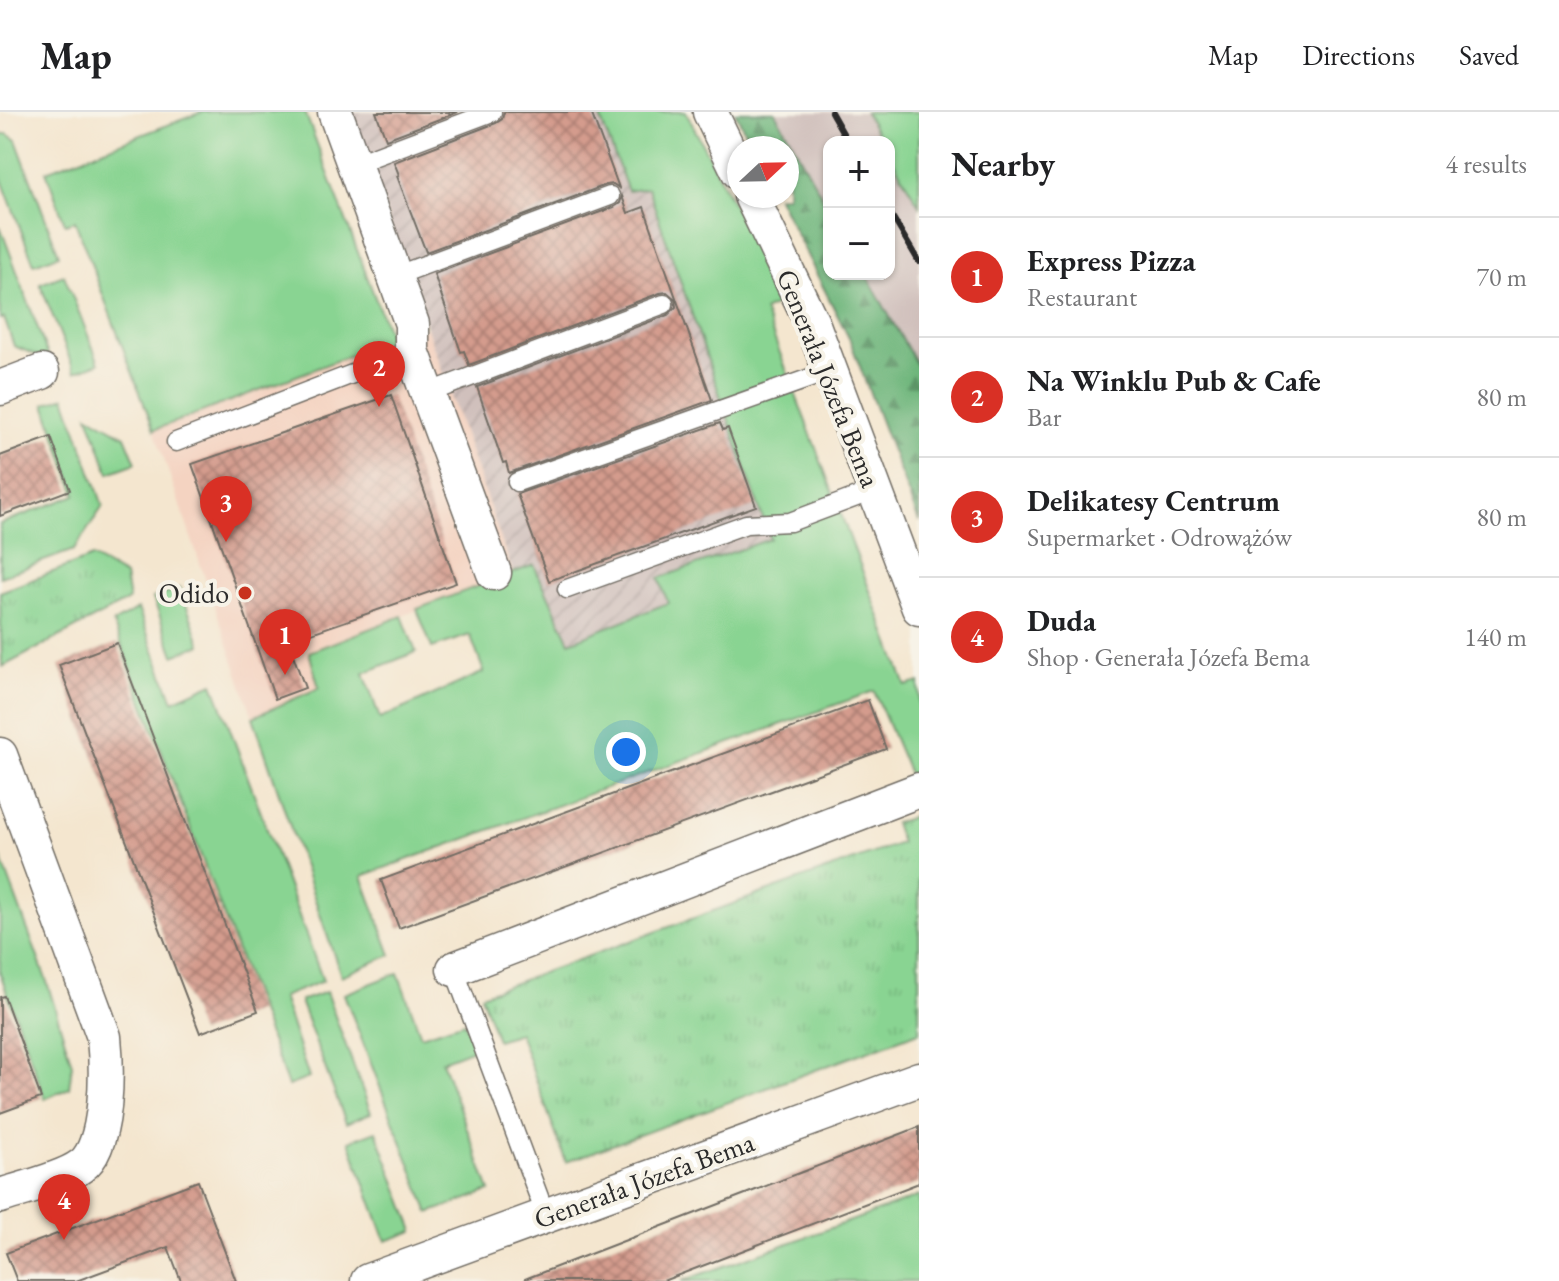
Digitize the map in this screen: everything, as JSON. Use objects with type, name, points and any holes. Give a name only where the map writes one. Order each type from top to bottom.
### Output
[{"type":"street","points":[[335,112],[412,324],[412,351],[494,573]]},
{"type":"street","points":[[710,112],[727,147]]},
{"type":"street","name":"Generała Józefa Bema","points":[[757,208],[813,325],[919,608]]},
{"type":"street","points":[[0,388],[42,372]]},
{"type":"street","points":[[0,755],[104,1037],[108,1071],[98,1140],[93,1154],[83,1166],[0,1196]]},
{"type":"street","points":[[454,969],[919,790]]},
{"type":"street","name":"Generała Józefa Bema","points":[[368,1281],[919,1079]]},
{"type":"lane","points":[[354,164],[492,112]]},
{"type":"lane","points":[[395,276],[610,196]]},
{"type":"lane","points":[[428,393],[664,304]]},
{"type":"lane","points":[[176,442],[412,351]]},
{"type":"lane","points":[[517,482],[830,371]]},
{"type":"lane","points":[[567,589],[746,524],[790,522],[875,490]]},
{"type":"lane","points":[[454,969],[546,1216]]},
{"type":"shaded area","points":[[351,112],[598,112],[628,191],[647,188],[770,539],[660,578],[669,603],[569,642],[534,565],[513,573]]},
{"type":"shaded area","points":[[775,112],[865,112],[879,136],[823,136],[823,198],[799,155],[799,136],[788,136]]},
{"type":"shaded area","points":[[895,164],[919,205],[919,368],[869,280],[895,280]]},
{"type":"shaded area","points":[[427,328],[513,573],[309,652],[320,688],[253,717],[154,430]]},
{"type":"green space","points":[[202,112],[305,112],[391,340],[154,430],[75,221],[65,224],[46,171]]},
{"type":"green space","points":[[598,112],[686,112],[727,192],[727,208],[735,208],[783,301],[764,311],[906,686],[919,682],[919,778],[912,781],[874,691],[362,876],[391,955],[341,976],[253,717],[319,688],[309,652],[402,616],[416,652],[364,673],[380,719],[484,672],[470,635],[432,648],[417,609],[534,565],[570,642],[668,603],[659,578],[770,539],[648,188],[628,191]]},
{"type":"green space","points":[[735,112],[775,112],[788,136],[747,136]]},
{"type":"green space","points":[[865,112],[919,112],[919,205],[895,164],[895,136],[879,136]]},
{"type":"green space","points":[[0,134],[7,134],[16,140],[59,255],[34,264],[0,175]]},
{"type":"green space","points":[[799,155],[823,198],[823,280],[869,280],[919,369],[919,522],[849,338],[783,208],[799,208]]},
{"type":"green space","points":[[0,226],[50,361],[14,346],[4,318],[0,319]]},
{"type":"green space","points":[[64,275],[99,363],[75,372],[40,284]]},
{"type":"green space","points":[[65,397],[103,506],[74,550],[0,577],[0,524],[76,495],[45,404]]},
{"type":"green space","points":[[88,415],[125,436],[136,463],[109,473]]},
{"type":"green space","points":[[92,557],[125,576],[129,600],[2,667],[0,592]]},
{"type":"green space","points":[[180,588],[201,645],[174,655],[153,598]]},
{"type":"green space","points":[[138,609],[173,701],[213,683],[323,981],[282,997],[309,1078],[288,1086],[113,623]]},
{"type":"green space","points":[[919,815],[919,1032],[566,1162],[519,1033],[497,1040],[481,995],[901,843],[894,823]]},
{"type":"green space","points":[[0,855],[47,982],[72,1064],[69,1088],[45,1099],[0,973]]},
{"type":"green space","points":[[398,973],[421,1036],[464,1022],[476,1048],[442,1061],[490,1191],[429,1213],[344,994]]},
{"type":"green space","points":[[326,992],[371,1113],[346,1123],[300,1001]]},
{"type":"green space","points":[[376,1131],[414,1231],[386,1241],[349,1141]]},
{"type":"green space","points":[[919,1196],[919,1281],[682,1281],[901,1203]]},
{"type":"building","points":[[376,112],[458,112],[386,139]]},
{"type":"building","points":[[504,112],[591,112],[619,188],[613,184],[606,185],[426,252],[394,162],[496,123],[502,119]]},
{"type":"building","points":[[622,196],[628,213],[644,207],[712,400],[509,473],[477,387],[668,315],[676,307],[675,299],[667,292],[660,293],[469,365],[464,351],[461,352],[434,274],[614,207],[620,203]]},
{"type":"building","points":[[391,395],[456,583],[288,641],[305,688],[275,699],[192,464]]},
{"type":"building","points":[[720,423],[723,430],[728,428],[756,506],[549,581],[517,494]]},
{"type":"building","points":[[51,437],[70,490],[0,516],[0,456]]},
{"type":"building","points":[[117,643],[258,1011],[200,1033],[59,665]]},
{"type":"building","points":[[868,700],[886,749],[399,928],[381,880]]},
{"type":"building","points":[[4,996],[41,1098],[0,1113],[0,997]]},
{"type":"building","points":[[919,1127],[919,1183],[663,1281],[525,1281],[525,1279]]},
{"type":"building","points":[[198,1181],[236,1281],[181,1281],[168,1247],[76,1281],[17,1281],[6,1253]]},
{"type":"railway","points":[[831,112],[845,136]]},
{"type":"railway","points":[[895,221],[919,262]]},
{"type":"place","name":"Na Winklu Pub & Cafe","points":[[379,407]]},
{"type":"place","name":"Delikatesy Centrum","points":[[226,542]]},
{"type":"place","name":"Odido","points":[[245,593]]},
{"type":"place","name":"Express Pizza","points":[[285,675]]},
{"type":"place","name":"Duda","points":[[64,1240]]}]
